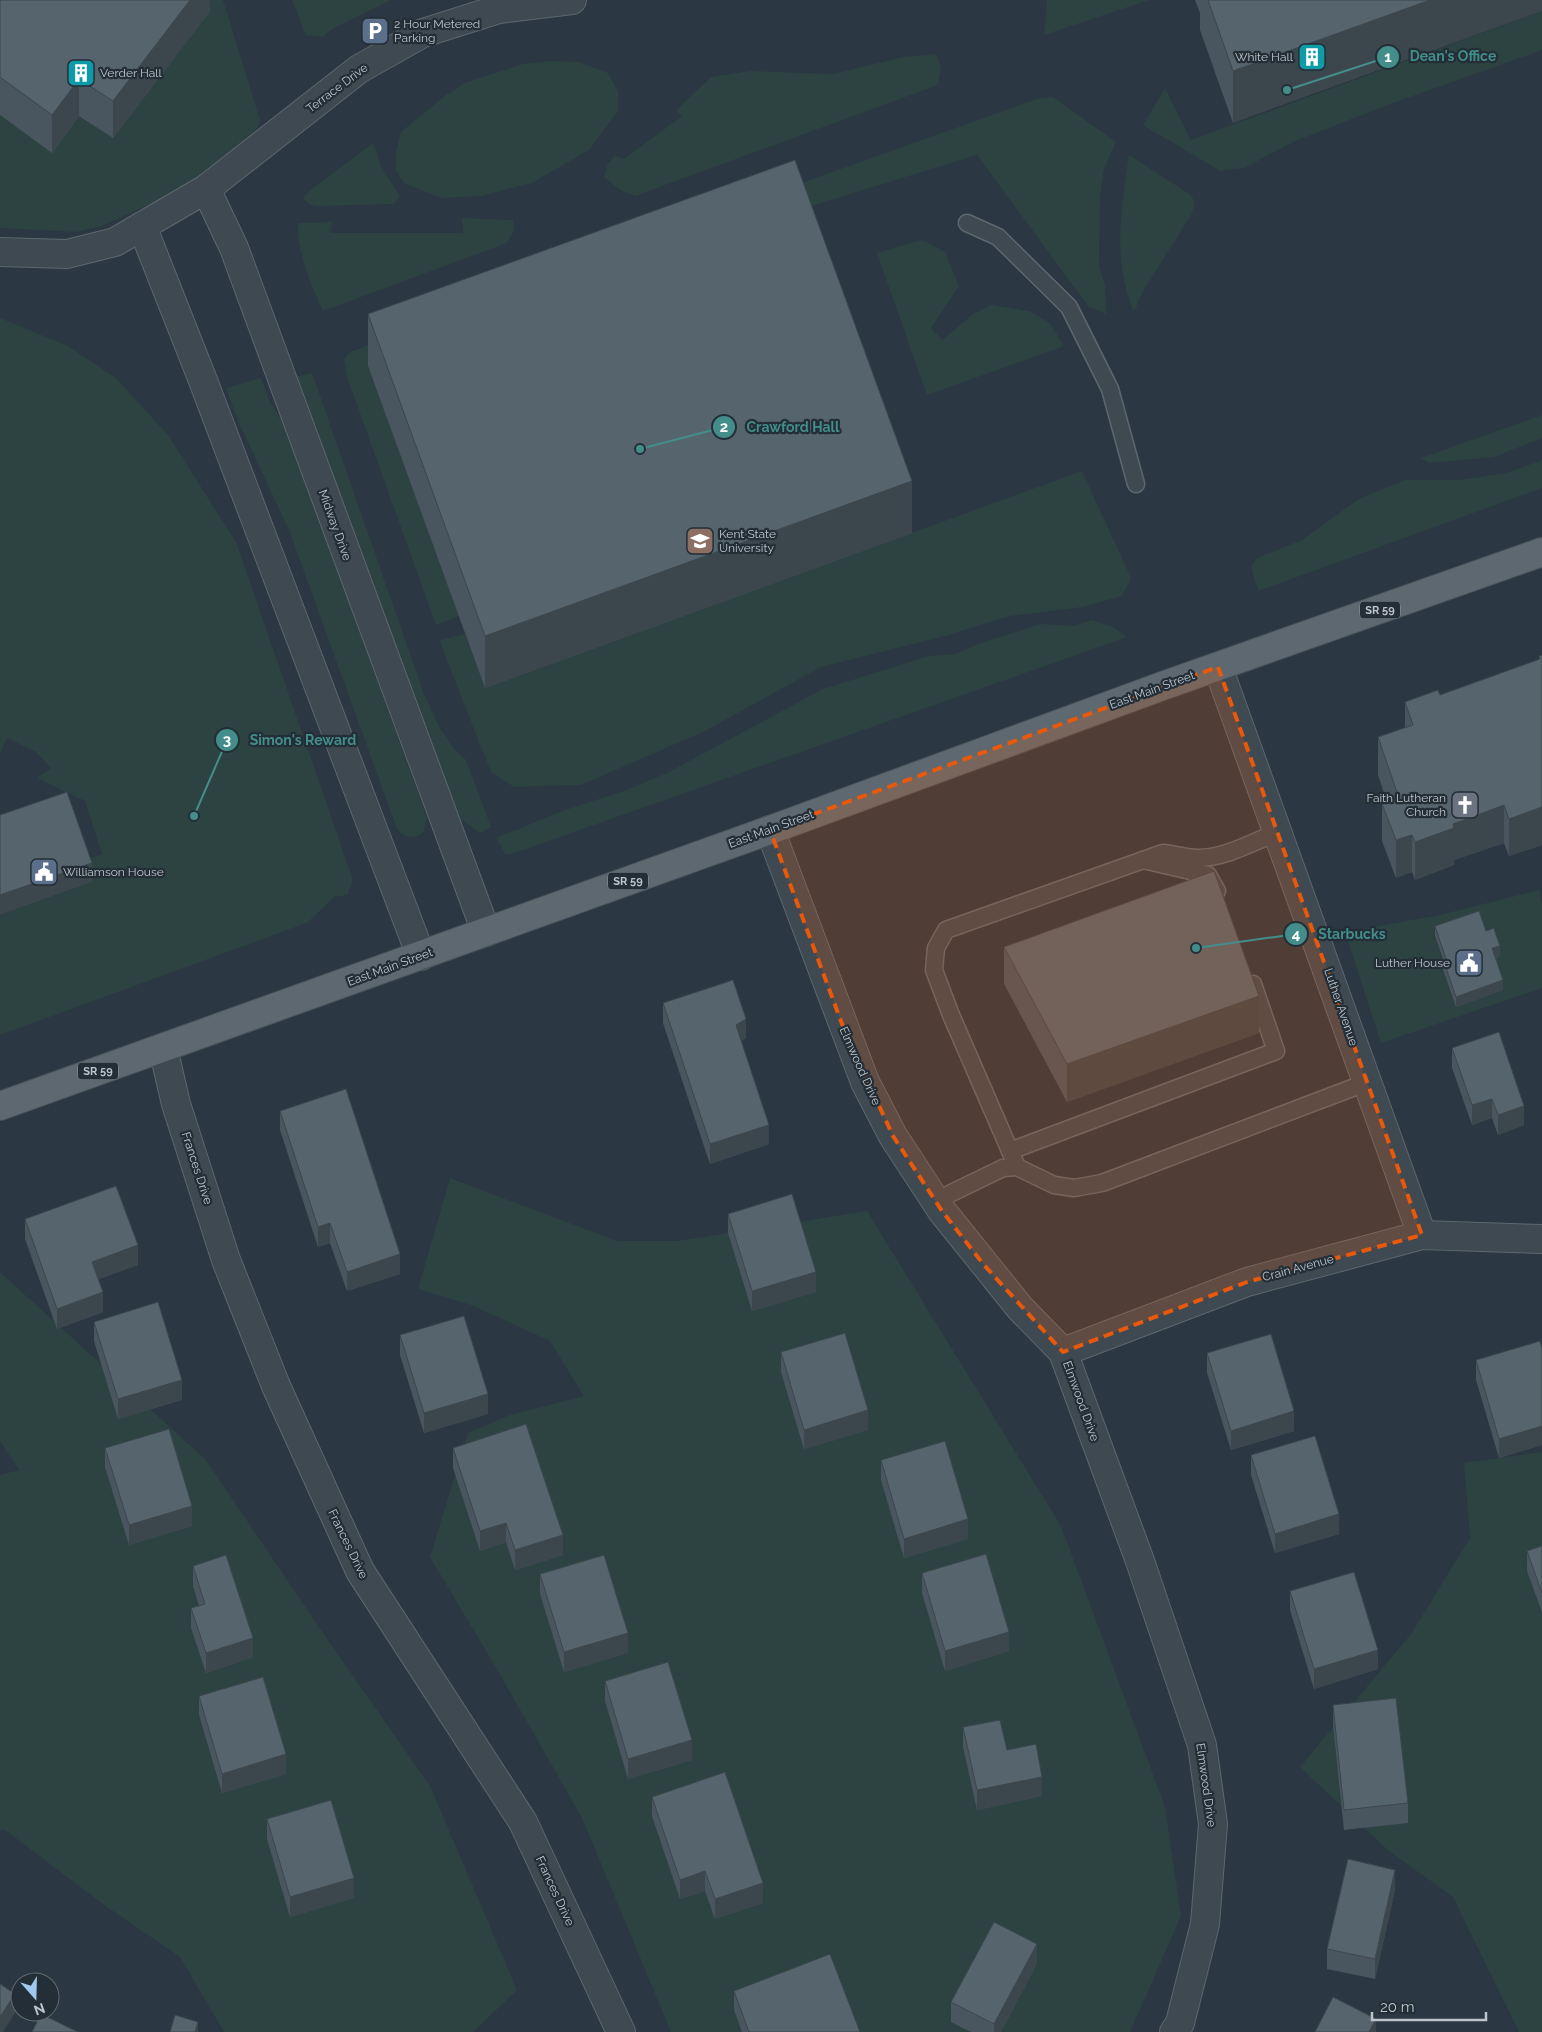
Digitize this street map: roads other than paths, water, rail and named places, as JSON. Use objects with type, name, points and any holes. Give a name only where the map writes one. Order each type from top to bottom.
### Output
[{"type":"main road","name":"East Main Street","points":[[0,1106],[422,956],[1218,667],[1542,552]]},
{"type":"street","name":"Terrace Drive","points":[[206,189],[359,69],[423,33],[499,9],[572,0]]},
{"type":"street","points":[[0,252],[67,254],[115,242],[206,189]]},
{"type":"street","name":"Midway Drive","points":[[206,189],[234,248],[486,932]]},
{"type":"street","points":[[142,226],[202,378],[422,956]]},
{"type":"street","name":"Luther Avenue","points":[[1218,667],[1422,1235]]},
{"type":"street","name":"Elmwood Drive","points":[[770,830],[865,1082],[893,1136],[935,1201],[1008,1294],[1063,1352],[1140,1561],[1202,1745],[1213,1824],[1210,1882],[1205,1924],[1180,2023],[1174,2032]]},
{"type":"street","name":"Frances Drive","points":[[163,1048],[176,1104],[226,1260],[276,1386],[360,1571],[523,1822],[621,2032]]},
{"type":"street","name":"Crain Avenue","points":[[1063,1352],[1247,1282],[1422,1235],[1542,1239]]},
{"type":"lane","points":[[967,223],[998,237],[1070,307],[1110,389],[1136,484]]},
{"type":"lane","points":[[1017,1167],[950,1015],[934,970],[933,959],[940,938],[946,930],[1163,853],[1196,858],[1208,857],[1222,854],[1278,832]]},
{"type":"lane","points":[[1143,860],[1208,875],[1223,904]]},
{"type":"lane","points":[[1010,1151],[1276,1051],[1248,972]]},
{"type":"lane","points":[[935,1201],[1003,1168],[1017,1167],[1054,1185],[1074,1188],[1102,1183],[1368,1082]]},
{"type":"place","name":"2 Hour Metered Parking","points":[[375,31]]},
{"type":"place","name":"White Hall","points":[[1312,57]]},
{"type":"place","name":"Verder Hall","points":[[81,73]]},
{"type":"place","name":"Dean's Office","points":[[1287,90]]},
{"type":"place","name":"Crawford Hall","points":[[640,449]]},
{"type":"place","name":"Kent State University","points":[[700,541]]},
{"type":"place","name":"Faith Lutheran Church","points":[[1465,805]]},
{"type":"place","name":"Simon's Reward","points":[[194,816]]},
{"type":"place","name":"Williamson House","points":[[44,872]]},
{"type":"place","name":"Starbucks","points":[[1196,948]]},
{"type":"place","name":"Luther House","points":[[1469,963]]}]
